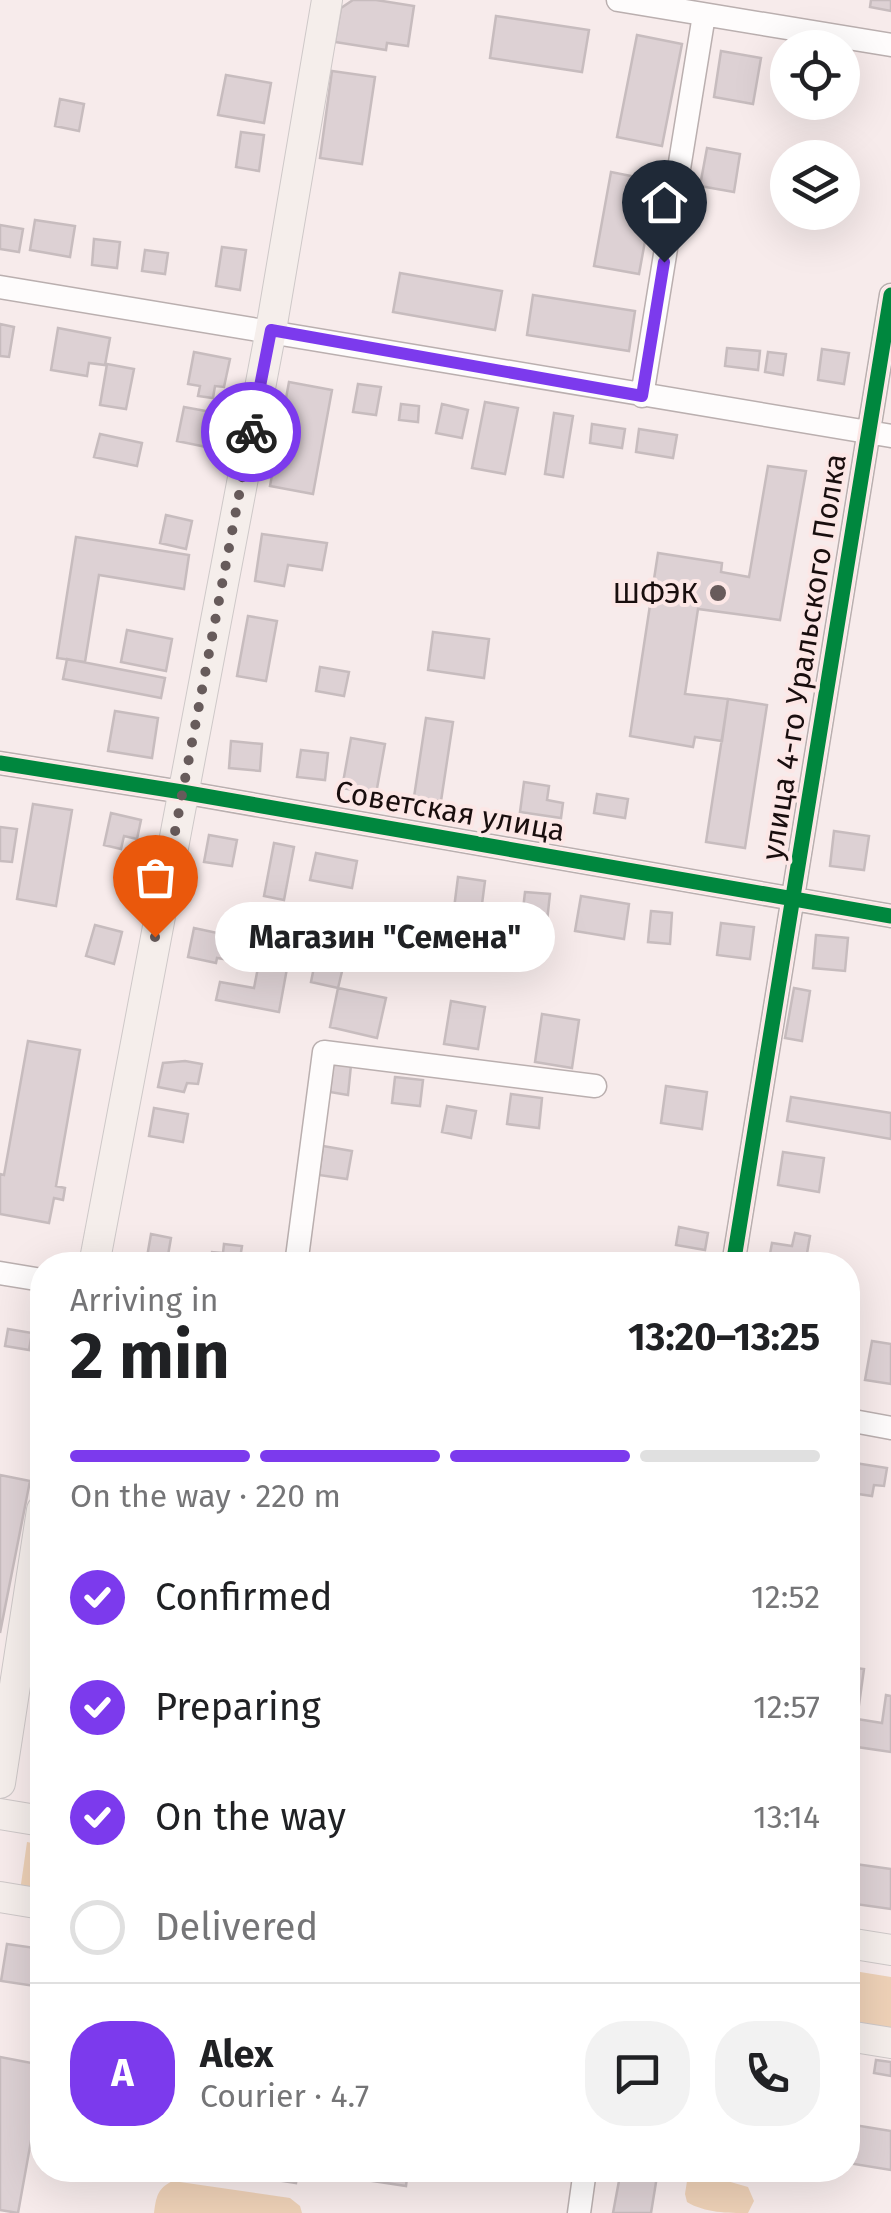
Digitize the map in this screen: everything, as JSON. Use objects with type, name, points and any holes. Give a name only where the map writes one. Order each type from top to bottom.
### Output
[{"type":"main road","points":[[96,1252],[271,330],[327,0]]},
{"type":"main road","points":[[0,1783],[30,1588]]},
{"type":"main road","points":[[0,1814],[30,1819]]},
{"type":"main road","points":[[0,1897],[30,1902]]},
{"type":"main road","points":[[860,1946],[891,1950]]},
{"type":"main road","points":[[860,2038],[891,2043]]},
{"type":"street","points":[[618,0],[891,45]]},
{"type":"street","points":[[642,396],[704,15]]},
{"type":"street","points":[[0,287],[880,434]]},
{"type":"street","name":"улица 4-го Уральского Полка","points":[[735,1252],[793,899],[880,434],[891,295]]},
{"type":"street","name":"Советская улица","points":[[0,763],[891,916]]},
{"type":"street","points":[[298,1252],[324,1052],[595,1086]]},
{"type":"street","points":[[0,1273],[30,1278]]},
{"type":"street","points":[[860,1422],[891,1428]]},
{"type":"street","points":[[579,2213],[583,2182]]},
{"type":"shaded area","points":[[27,1842],[30,1893],[20,1891]]},
{"type":"shaded area","points":[[860,1972],[891,1977],[891,2031],[860,2025]]},
{"type":"shaded area","points":[[180,2182],[290,2198],[302,2213],[154,2213],[158,2194],[164,2187]]},
{"type":"shaded area","points":[[687,2182],[730,2182],[748,2187],[754,2201],[748,2213],[725,2212],[694,2206],[687,2202]]},
{"type":"building","points":[[353,0],[414,6],[408,46],[387,43],[386,50],[335,42],[341,8]]},
{"type":"building","points":[[871,0],[891,0],[891,11],[870,7]]},
{"type":"building","points":[[496,16],[589,30],[582,72],[490,58]]},
{"type":"building","points":[[637,35],[682,44],[662,146],[617,137]]},
{"type":"building","points":[[721,51],[761,58],[753,104],[714,97]]},
{"type":"building","points":[[332,71],[375,77],[362,164],[320,158]]},
{"type":"building","points":[[226,75],[271,83],[264,123],[218,115]]},
{"type":"building","points":[[60,99],[84,104],[79,131],[55,126]]},
{"type":"building","points":[[241,132],[264,135],[259,171],[236,167]]},
{"type":"building","points":[[707,148],[740,154],[734,192],[700,186]]},
{"type":"building","points":[[611,172],[656,181],[639,274],[594,266]]},
{"type":"building","points":[[35,220],[75,226],[70,257],[30,250]]},
{"type":"building","points":[[0,225],[23,229],[19,252],[0,249]]},
{"type":"building","points":[[94,239],[120,242],[117,268],[92,265]]},
{"type":"building","points":[[222,247],[246,250],[240,290],[216,286]]},
{"type":"building","points":[[145,250],[168,253],[165,274],[142,271]]},
{"type":"building","points":[[400,273],[502,291],[495,330],[393,312]]},
{"type":"building","points":[[533,295],[635,311],[629,351],[527,335]]},
{"type":"building","points":[[0,324],[14,327],[9,357],[0,356]]},
{"type":"building","points":[[58,328],[110,338],[105,365],[89,363],[87,376],[51,370]]},
{"type":"building","points":[[727,348],[760,351],[758,370],[725,366]]},
{"type":"building","points":[[822,349],[849,353],[844,384],[818,380]]},
{"type":"building","points":[[194,352],[230,359],[224,387],[215,386],[213,398],[198,396],[200,386],[188,384]]},
{"type":"building","points":[[768,352],[786,354],[783,375],[765,372]]},
{"type":"building","points":[[107,364],[134,369],[126,409],[100,405]]},
{"type":"building","points":[[289,382],[332,390],[313,494],[270,486]]},
{"type":"building","points":[[358,384],[381,387],[376,415],[353,412]]},
{"type":"building","points":[[485,402],[518,408],[505,474],[472,468]]},
{"type":"building","points":[[401,404],[419,406],[418,422],[399,420]]},
{"type":"building","points":[[442,404],[468,410],[462,438],[436,433]]},
{"type":"building","points":[[184,407],[222,414],[216,449],[177,441]]},
{"type":"building","points":[[554,413],[573,416],[563,477],[545,474]]},
{"type":"building","points":[[592,424],[625,429],[622,448],[590,443]]},
{"type":"building","points":[[639,429],[677,435],[673,458],[636,452]]},
{"type":"building","points":[[100,434],[142,443],[137,466],[94,457]]},
{"type":"building","name":"ШФЭК","points":[[768,466],[806,471],[780,620],[698,609],[685,694],[728,699],[722,741],[695,737],[693,747],[630,736],[658,553],[722,563],[721,572],[749,577]]},
{"type":"building","points":[[166,515],[192,521],[186,549],[160,543]]},
{"type":"building","points":[[262,534],[327,543],[322,570],[288,565],[284,586],[255,581]]},
{"type":"building","points":[[76,537],[189,555],[184,589],[99,575],[85,662],[57,658]]},
{"type":"building","points":[[248,616],[277,621],[266,681],[237,676]]},
{"type":"building","points":[[127,630],[172,639],[166,671],[121,662]]},
{"type":"building","points":[[433,632],[489,639],[484,678],[428,670]]},
{"type":"building","points":[[67,659],[165,678],[161,698],[63,679]]},
{"type":"building","points":[[320,667],[349,672],[344,696],[316,691]]},
{"type":"building","points":[[728,699],[767,705],[745,848],[706,842]]},
{"type":"building","points":[[115,711],[158,718],[152,758],[108,751]]},
{"type":"building","points":[[426,718],[453,722],[441,801],[414,797]]},
{"type":"building","points":[[351,738],[385,744],[376,794],[342,788]]},
{"type":"building","points":[[231,741],[262,744],[260,771],[229,768]]},
{"type":"building","points":[[301,750],[328,753],[325,780],[297,777]]},
{"type":"building","points":[[524,782],[549,786],[547,800],[563,803],[561,818],[520,812]]},
{"type":"building","points":[[597,794],[628,799],[625,818],[594,813]]},
{"type":"building","points":[[33,804],[72,810],[56,906],[17,899]]},
{"type":"building","points":[[111,813],[141,820],[137,839],[124,836],[121,849],[104,845]]},
{"type":"building","points":[[0,827],[17,829],[12,862],[0,861]]},
{"type":"building","points":[[834,831],[869,836],[864,870],[830,866]]},
{"type":"building","points":[[209,835],[237,840],[232,866],[204,862]]},
{"type":"building","points":[[274,843],[294,847],[284,900],[264,896]]},
{"type":"building","points":[[316,853],[357,861],[352,888],[310,880]]},
{"type":"building","points":[[458,877],[485,881],[478,935],[451,932]]},
{"type":"building","points":[[525,892],[550,894],[547,921],[522,918]]},
{"type":"building","points":[[581,896],[629,904],[624,939],[575,931]]},
{"type":"building","points":[[651,911],[672,913],[670,944],[648,942]]},
{"type":"building","points":[[721,923],[754,927],[750,959],[717,955]]},
{"type":"building","points":[[95,925],[122,932],[114,964],[86,956]]},
{"type":"building","points":[[194,928],[228,938],[224,959],[217,958],[216,963],[188,957]]},
{"type":"building","points":[[816,935],[848,938],[845,971],[813,968]]},
{"type":"building","points":[[262,947],[290,952],[279,1012],[216,1000],[220,982],[254,988]]},
{"type":"building","points":[[316,957],[344,963],[338,988],[311,982]]},
{"type":"building","points":[[338,988],[386,998],[377,1038],[330,1027]]},
{"type":"building","points":[[794,988],[810,991],[802,1041],[785,1038]]},
{"type":"building","points":[[451,1001],[485,1007],[478,1049],[444,1044]]},
{"type":"building","points":[[542,1014],[579,1020],[572,1068],[535,1062]]},
{"type":"building","points":[[28,1041],[80,1050],[56,1186],[65,1188],[63,1200],[54,1198],[49,1223],[0,1214],[0,1174],[4,1175]]},
{"type":"building","points":[[163,1063],[202,1064],[198,1084],[187,1083],[184,1092],[158,1087]]},
{"type":"building","points":[[333,1063],[351,1065],[348,1095],[330,1092]]},
{"type":"building","points":[[395,1077],[423,1080],[420,1106],[392,1103]]},
{"type":"building","points":[[666,1086],[707,1092],[702,1129],[661,1123]]},
{"type":"building","points":[[511,1094],[542,1098],[539,1128],[507,1124]]},
{"type":"building","points":[[791,1097],[891,1113],[891,1139],[787,1121]]},
{"type":"building","points":[[447,1106],[476,1111],[471,1138],[442,1132]]},
{"type":"building","points":[[154,1108],[188,1114],[183,1142],[149,1136]]},
{"type":"building","points":[[323,1146],[352,1151],[347,1179],[319,1175]]},
{"type":"building","points":[[783,1152],[824,1158],[819,1192],[778,1185]]},
{"type":"building","points":[[679,1227],[708,1233],[705,1250],[676,1245]]},
{"type":"building","points":[[795,1233],[810,1236],[807,1252],[770,1252],[772,1243],[792,1246]]},
{"type":"building","points":[[151,1234],[171,1238],[169,1252],[148,1252]]},
{"type":"building","points":[[224,1244],[242,1246],[241,1252],[223,1252]]},
{"type":"building","points":[[8,1329],[30,1333],[29,1350],[5,1346]]},
{"type":"building","points":[[872,1341],[891,1344],[891,1384],[865,1380]]},
{"type":"building","points":[[860,1464],[887,1468],[884,1486],[874,1485],[872,1496],[860,1494]]},
{"type":"building","points":[[0,1475],[30,1481],[0,1633]]},
{"type":"building","points":[[886,1695],[891,1696],[891,1752],[860,1747],[860,1719],[882,1723]]},
{"type":"building","points":[[860,1865],[891,1869],[891,1909],[860,1905]]},
{"type":"building","points":[[7,1944],[30,1947],[30,1985],[1,1981]]},
{"type":"building","points":[[0,2057],[30,2063],[30,2146],[18,2213],[0,2210]]},
{"type":"building","points":[[876,2060],[891,2062],[891,2076],[874,2073]]},
{"type":"building","points":[[860,2126],[891,2131],[891,2170],[860,2165]]},
{"type":"building","points":[[619,2182],[656,2182],[651,2213],[613,2213]]},
{"type":"cycle path","points":[[735,1252],[891,295]]},
{"type":"cycle path","points":[[0,763],[891,916]]},
{"type":"way so far","points":[[155,937],[251,432]]},
{"type":"place","name":"ШФЭК","points":[[718,593]]},
{"type":"place","name":"Магазин \"Семена\"","points":[[155,937]]},
{"type":"route","points":[[251,432],[271,330],[642,396],[664,262]]}]
